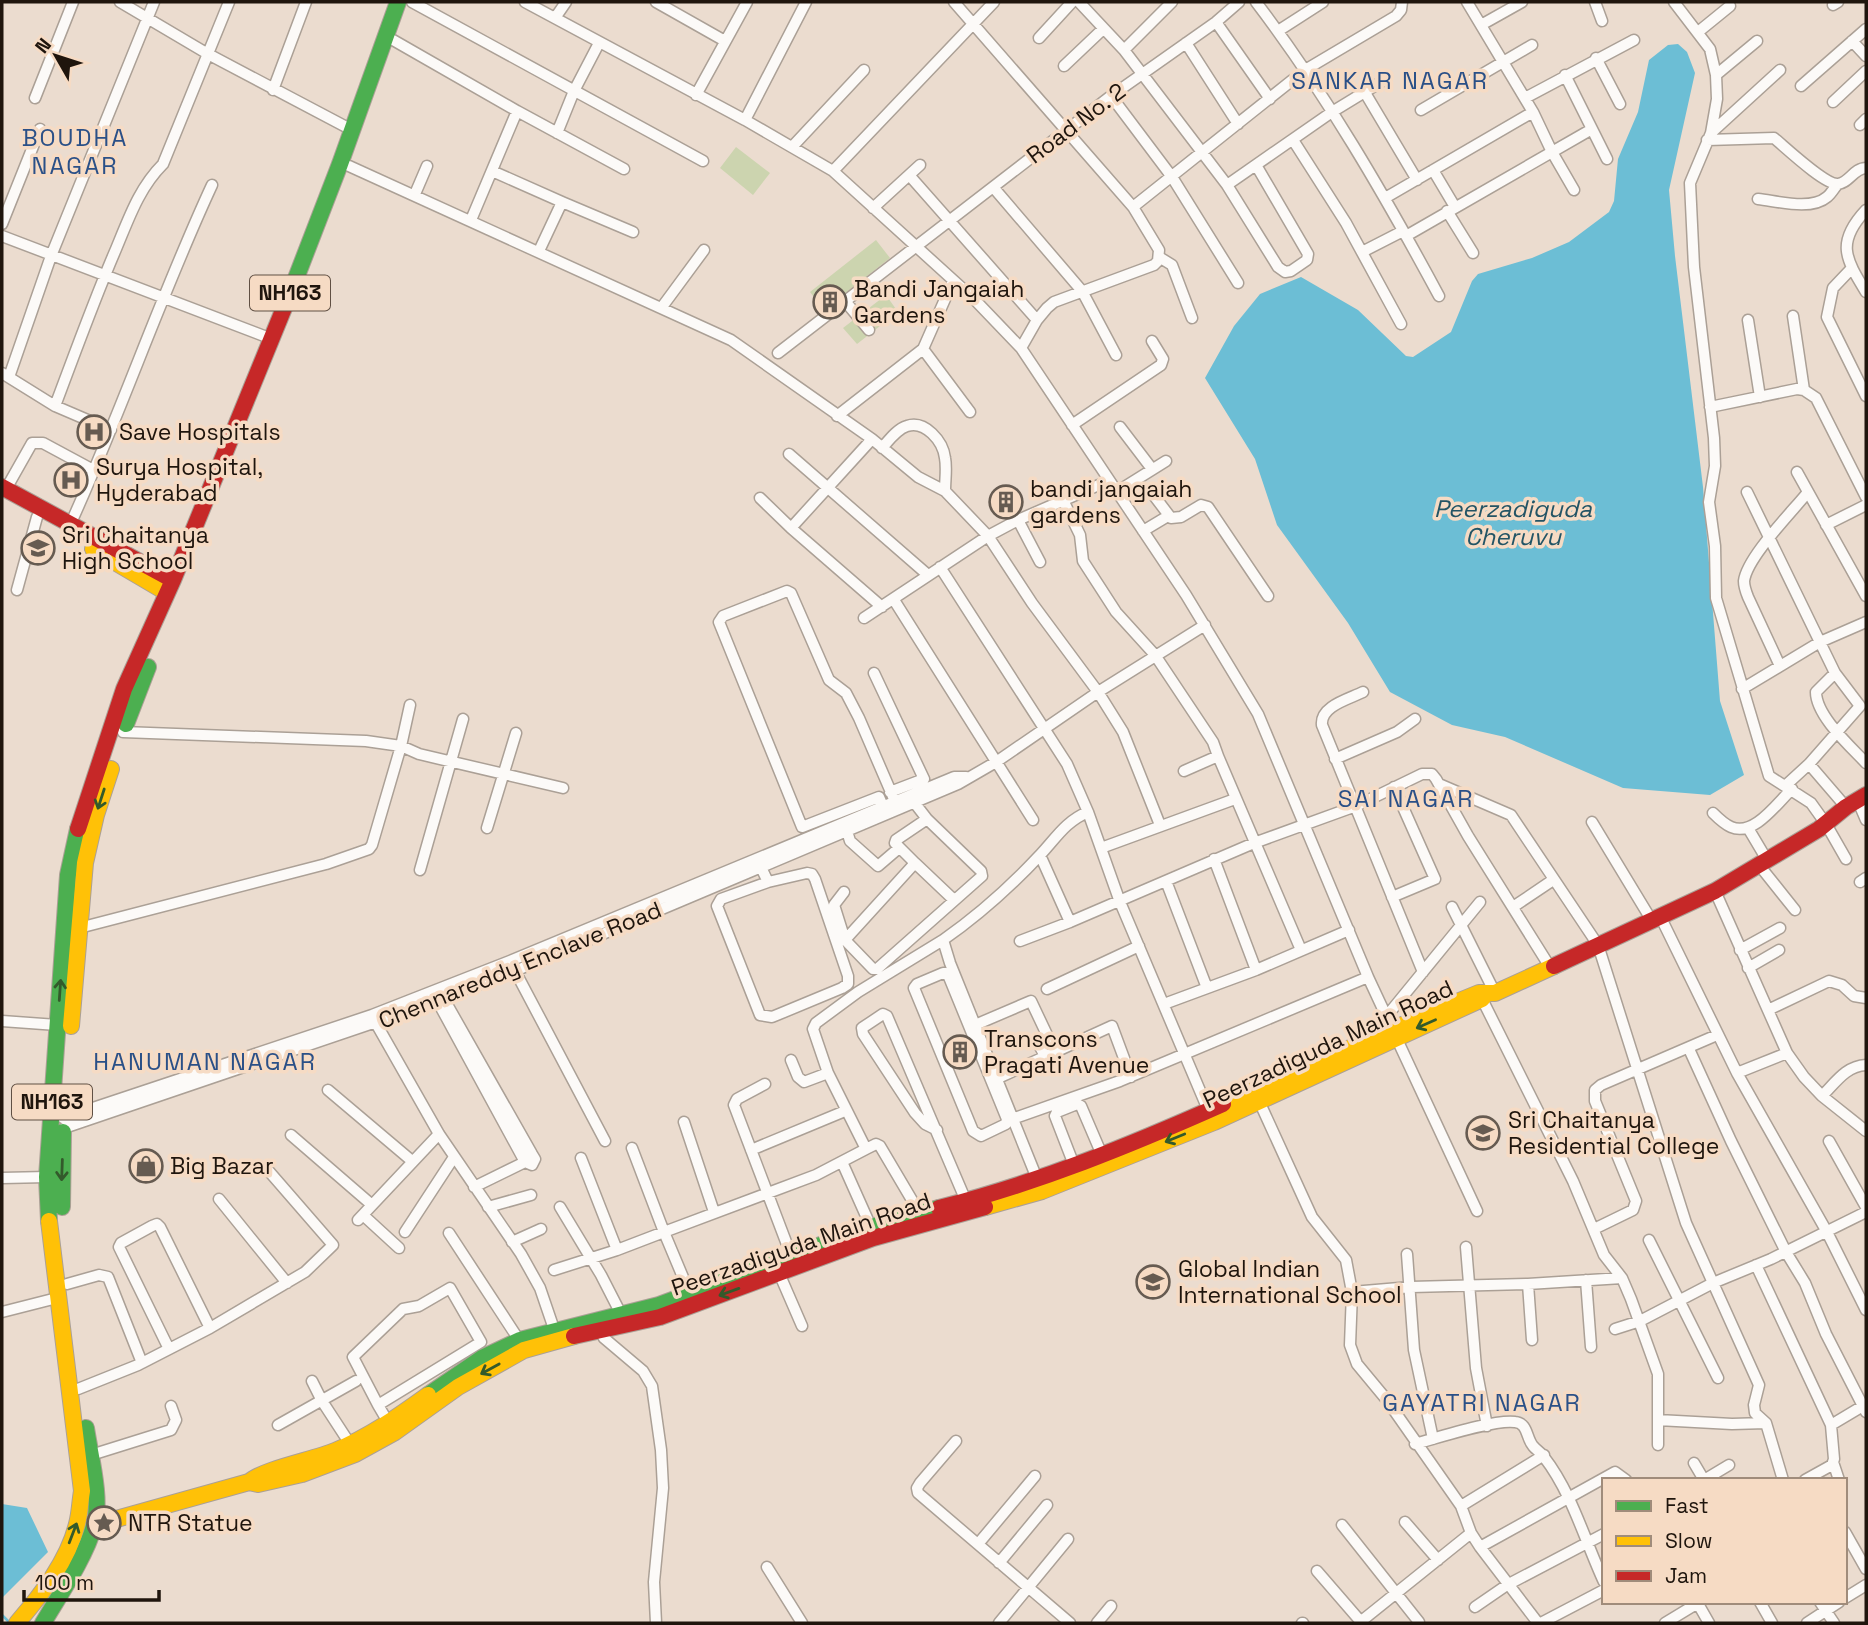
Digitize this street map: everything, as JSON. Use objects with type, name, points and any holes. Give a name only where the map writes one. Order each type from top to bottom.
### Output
[{"type":"main road","name":"NH163","points":[[345,165],[352,130],[398,2]]},
{"type":"main road","name":"NH163","points":[[43,1623],[71,1576],[95,1525],[96,1503],[91,1455],[78,1389],[47,1177],[68,875],[80,819],[110,751],[123,732],[187,579],[312,247],[409,2]]},
{"type":"main road","name":"NH163","points":[[22,1618],[55,1572],[70,1543],[77,1527],[82,1491],[57,1298],[63,1280],[63,1123],[85,863],[124,690],[312,247]]},
{"type":"main road","points":[[3,491],[37,517],[169,586]]},
{"type":"main road","points":[[3,491],[70,524],[169,586]]},
{"type":"main road","name":"Peerzadiguda Main Road","points":[[95,1525],[212,1491],[302,1474],[395,1432],[458,1387],[524,1350],[690,1294],[871,1227],[919,1212],[1040,1185],[1074,1165],[1283,1084],[1392,1027],[1479,993],[1488,995],[1656,920],[1715,891],[1826,824],[1856,800]]},
{"type":"main road","name":"Peerzadiguda Main Road","points":[[353,1449],[458,1372],[519,1340],[554,1329],[596,1327],[660,1317],[873,1238],[1040,1185],[1204,1127],[1259,1101],[1283,1084]]},
{"type":"street","points":[[35,98],[73,2]]},
{"type":"street","points":[[120,2],[273,90],[352,130]]},
{"type":"street","points":[[111,430],[55,406],[5,375],[154,2]]},
{"type":"street","points":[[55,406],[104,276],[139,195],[151,175],[163,164],[229,2]]},
{"type":"street","points":[[273,90],[306,2]]},
{"type":"street","points":[[409,2],[703,161]]},
{"type":"street","points":[[525,2],[745,120],[832,171],[953,281],[1021,348],[1108,481],[1118,491],[1205,625],[1258,713],[1368,977],[1477,1212]]},
{"type":"street","points":[[555,18],[566,2]]},
{"type":"street","points":[[656,2],[725,41]]},
{"type":"street","points":[[696,95],[747,2]]},
{"type":"street","points":[[745,120],[806,2]]},
{"type":"street","points":[[954,2],[1133,207],[1159,250],[1159,257],[1154,265],[1142,271],[1054,302],[1037,320],[1021,348]]},
{"type":"street","points":[[832,171],[994,2]]},
{"type":"street","points":[[1039,38],[1072,2]]},
{"type":"street","points":[[1079,2],[1124,50],[1227,185],[1278,267],[1287,272],[1304,264],[1308,254],[1256,165]]},
{"type":"street","points":[[1124,50],[1172,2]]},
{"type":"street","name":"Road No. 2","points":[[778,352],[1066,130],[1216,22],[1239,2]]},
{"type":"street","points":[[1256,2],[1332,112],[1385,198],[1439,296]]},
{"type":"street","points":[[1278,31],[1323,2]]},
{"type":"street","points":[[1133,207],[1305,70],[1396,16],[1401,10],[1402,2]]},
{"type":"street","points":[[1467,2],[1533,112],[1574,190]]},
{"type":"street","points":[[1481,25],[1522,2]]},
{"type":"street","points":[[1595,2],[1602,21]]},
{"type":"street","points":[[1674,2],[1710,49],[1716,75],[1717,99],[1709,136],[1690,183],[1694,267],[1714,438],[1715,466],[1709,502],[1715,546],[1716,598],[1769,776],[1811,803],[1846,859]]},
{"type":"street","points":[[1698,32],[1730,6]]},
{"type":"street","points":[[1216,22],[1270,99]]},
{"type":"street","points":[[1065,66],[1102,29]]},
{"type":"street","points":[[1801,86],[1866,29]]},
{"type":"street","points":[[393,40],[624,169]]},
{"type":"street","points":[[1525,98],[1634,40]]},
{"type":"street","points":[[1716,75],[1757,41]]},
{"type":"street","points":[[1852,41],[1866,56]]},
{"type":"street","points":[[557,133],[574,91],[599,43]]},
{"type":"street","points":[[1186,43],[1238,124]]},
{"type":"street","points":[[1422,110],[1532,45]]},
{"type":"street","points":[[1596,58],[1620,104]]},
{"type":"street","points":[[792,147],[864,70]]},
{"type":"street","points":[[1709,136],[1780,70]]},
{"type":"street","points":[[1833,102],[1866,71]]},
{"type":"street","points":[[1565,75],[1607,159]]},
{"type":"street","points":[[1227,185],[1332,112],[1386,79]]},
{"type":"street","points":[[1364,91],[1417,180]]},
{"type":"street","points":[[1111,96],[1172,177],[1238,283]]},
{"type":"street","points":[[471,220],[517,111]]},
{"type":"street","points":[[1385,198],[1533,112]]},
{"type":"street","points":[[3,221],[40,129]]},
{"type":"street","points":[[1362,252],[1451,209],[1592,129]]},
{"type":"street","points":[[1709,136],[1774,138],[1804,164],[1838,184]]},
{"type":"street","points":[[1293,141],[1346,223],[1401,324]]},
{"type":"street","points":[[345,165],[415,194],[731,340],[872,439],[918,477],[945,491],[988,536],[1032,603],[1098,692],[1123,732],[1160,825]]},
{"type":"street","points":[[873,208],[920,165]]},
{"type":"street","points":[[415,194],[427,166]]},
{"type":"street","points":[[1758,199],[1819,202],[1838,184],[1861,168],[1866,168]]},
{"type":"street","points":[[1433,170],[1473,253]]},
{"type":"street","points":[[492,171],[633,232]]},
{"type":"street","points":[[909,175],[1037,320]]},
{"type":"street","points":[[70,524],[95,471],[162,298],[212,185]]},
{"type":"street","points":[[992,187],[1082,291],[1116,355]]},
{"type":"street","points":[[539,251],[562,202]]},
{"type":"street","points":[[1866,210],[1850,229],[1847,243],[1852,268],[1866,292]]},
{"type":"street","points":[[2,236],[272,339]]},
{"type":"street","points":[[662,307],[704,250]]},
{"type":"street","points":[[1159,257],[1172,265],[1192,318]]},
{"type":"street","points":[[1852,268],[1833,288],[1827,317],[1866,396]]},
{"type":"street","points":[[837,416],[923,349],[953,281]]},
{"type":"street","points":[[845,301],[870,330]]},
{"type":"street","points":[[1793,316],[1804,390]]},
{"type":"street","points":[[1748,320],[1760,397]]},
{"type":"street","points":[[1072,425],[1161,365],[1163,359],[1153,341]]},
{"type":"street","points":[[923,349],[970,412]]},
{"type":"street","points":[[1710,407],[1797,389],[1804,390],[1816,398],[1866,497]]},
{"type":"street","points":[[882,448],[905,427],[918,425],[926,429],[935,436],[943,450],[945,491]]},
{"type":"street","points":[[1121,427],[1152,469]]},
{"type":"street","points":[[791,528],[872,439]]},
{"type":"street","points":[[3,491],[32,443],[43,443],[95,471]]},
{"type":"street","points":[[789,454],[928,575]]},
{"type":"street","points":[[1118,491],[1166,461]]},
{"type":"street","points":[[1797,472],[1866,596]]},
{"type":"street","points":[[864,618],[988,536],[1108,481]]},
{"type":"street","points":[[1713,813],[1732,828],[1748,828],[1754,825],[1860,706],[1835,673],[1747,492]]},
{"type":"street","points":[[1780,666],[1744,586],[1752,561],[1808,492]]},
{"type":"street","points":[[1155,496],[1168,516],[1175,519],[1196,506],[1205,504],[1268,596]]},
{"type":"street","points":[[760,498],[882,607]]},
{"type":"street","points":[[1063,500],[1080,535],[1083,561],[1116,612],[1155,655],[1213,742],[1301,950]]},
{"type":"street","points":[[1826,525],[1866,505]]},
{"type":"street","points":[[1143,531],[1168,516]]},
{"type":"street","points":[[16,590],[37,517]]},
{"type":"street","points":[[1018,520],[1040,562]]},
{"type":"street","points":[[940,567],[1067,764],[1088,812],[1120,902],[1209,1112]]},
{"type":"street","points":[[874,673],[924,779],[894,801],[859,718],[846,693],[830,680],[791,593],[787,591],[777,594],[723,616],[719,622],[802,827],[883,806]]},
{"type":"street","points":[[894,600],[1033,820]]},
{"type":"street","points":[[1742,689],[1820,642],[1866,622]]},
{"type":"street","name":"Chennareddy Enclave Road","points":[[63,1123],[374,1019],[513,966],[803,845],[894,801],[912,799],[954,777],[966,777],[996,762],[1098,692],[1205,625]]},
{"type":"street","points":[[1835,673],[1815,696],[1837,732],[1866,764]]},
{"type":"street","points":[[1363,692],[1323,714],[1322,725],[1423,972]]},
{"type":"street","points":[[79,928],[326,864],[369,849],[401,746],[410,705]]},
{"type":"street","points":[[420,870],[463,719]]},
{"type":"street","points":[[1335,758],[1397,732],[1415,719]]},
{"type":"street","points":[[123,732],[366,741],[401,746],[419,754],[563,788]]},
{"type":"street","points":[[487,828],[516,733]]},
{"type":"street","points":[[1184,771],[1218,756]]},
{"type":"street","points":[[1809,764],[1856,800],[1866,820]]},
{"type":"street","points":[[1020,940],[1120,902],[1254,843],[1356,806],[1428,773],[1432,774],[1439,784],[1468,836],[1550,967]]},
{"type":"street","points":[[1439,784],[1511,816],[1598,945],[1686,1223],[1759,1385],[1754,1405],[1755,1413],[1766,1423],[1782,1478]]},
{"type":"street","points":[[1392,897],[1436,879],[1394,787]]},
{"type":"street","points":[[844,892],[834,905],[845,940],[873,969],[877,969],[983,874],[926,819],[912,799]]},
{"type":"street","points":[[1101,848],[1235,799]]},
{"type":"street","name":"Chennareddy Enclave Road","points":[[803,845],[847,831],[883,806]]},
{"type":"street","points":[[866,1149],[828,1073],[813,1029],[816,1023],[858,992],[943,940],[1040,855],[1074,818],[1088,812]]},
{"type":"street","points":[[926,819],[895,840],[899,848],[954,900]]},
{"type":"street","points":[[1592,822],[1656,920],[1737,1073],[1827,1232],[1866,1310]]},
{"type":"street","points":[[1748,828],[1763,862],[1795,910]]},
{"type":"street","points":[[847,831],[850,841],[878,866],[899,848]]},
{"type":"street","points":[[1040,855],[1070,922]]},
{"type":"street","points":[[1214,859],[1256,970]]},
{"type":"street","points":[[760,863],[768,882]]},
{"type":"street","points":[[845,940],[915,863]]},
{"type":"street","points":[[807,873],[815,879],[848,976],[848,984],[772,1017],[764,1017],[760,1015],[717,905],[721,899],[768,882],[807,873]]},
{"type":"street","points":[[1513,907],[1553,880]]},
{"type":"street","points":[[1166,881],[1208,988]]},
{"type":"street","points":[[1715,891],[1787,1053],[1822,1096],[1866,1131]]},
{"type":"street","points":[[1392,1027],[1423,972],[1480,902]]},
{"type":"street","points":[[1452,907],[1462,924],[1488,995],[1604,1255],[1622,1278],[1640,1321],[1658,1374],[1658,1445]]},
{"type":"street","points":[[1740,950],[1780,928]]},
{"type":"street","points":[[1164,1004],[1256,970],[1349,930]]},
{"type":"street","points":[[943,940],[996,1079],[1009,1122]]},
{"type":"street","points":[[1047,989],[1139,946]]},
{"type":"street","points":[[1748,968],[1779,950]]},
{"type":"street","points":[[513,966],[605,1141]]},
{"type":"street","points":[[1040,1185],[1009,1122],[1007,1119],[949,977],[943,973],[917,984],[914,988],[972,1131],[981,1136],[1009,1122],[1131,1077],[1368,977]]},
{"type":"street","points":[[1768,1010],[1829,981],[1842,985],[1854,996],[1866,998]]},
{"type":"street","points":[[437,994],[517,1137],[535,1159],[530,1166],[525,1162],[474,1187]]},
{"type":"street","points":[[975,1025],[1031,1001],[1049,1040],[1039,1045],[1045,1056]]},
{"type":"street","points":[[937,1130],[925,1124],[915,1113],[863,1034],[862,1028],[871,1020],[883,1014],[887,1017],[937,1130],[966,1201]]},
{"type":"street","points":[[374,1019],[439,1134],[540,1288],[554,1329]]},
{"type":"street","points":[[2,1021],[57,1025]]},
{"type":"street","points":[[996,1079],[1112,1026],[1131,1077]]},
{"type":"street","points":[[1594,1228],[1633,1210],[1636,1201],[1594,1095],[1601,1085],[1717,1035]]},
{"type":"street","points":[[1689,1049],[1731,1141],[1786,1252],[1805,1283],[1826,1334],[1865,1408],[1831,1425]]},
{"type":"street","points":[[1737,1073],[1787,1053]]},
{"type":"street","points":[[791,1060],[797,1077],[804,1083],[828,1073]]},
{"type":"street","points":[[1822,1096],[1845,1072],[1853,1067],[1866,1065]]},
{"type":"street","points":[[765,1084],[735,1101],[734,1105],[791,1255]]},
{"type":"street","points":[[328,1090],[412,1161]]},
{"type":"street","points":[[1259,1101],[1312,1217],[1346,1261],[1352,1292],[1350,1330],[1353,1356],[1461,1506],[1471,1533],[1480,1547],[1539,1623],[1602,1591]]},
{"type":"street","points":[[1074,1165],[1055,1116],[1057,1112],[1077,1104],[1081,1106],[1102,1155]]},
{"type":"street","points":[[751,1150],[845,1111]]},
{"type":"street","points":[[684,1122],[714,1212]]},
{"type":"street","points":[[400,1248],[360,1218],[439,1134]]},
{"type":"street","points":[[291,1135],[372,1205]]},
{"type":"street","points":[[1829,1141],[1866,1207]]},
{"type":"street","points":[[554,1270],[617,1250],[766,1194],[877,1144],[919,1212]]},
{"type":"street","points":[[632,1148],[690,1294]]},
{"type":"street","points":[[405,1232],[454,1157]]},
{"type":"street","points":[[581,1158],[617,1250]]},
{"type":"street","points":[[842,1162],[871,1227]]},
{"type":"street","points":[[78,1389],[142,1363],[210,1328],[305,1272],[333,1245],[267,1169]]},
{"type":"street","points":[[2,1178],[47,1177]]},
{"type":"street","points":[[488,1207],[531,1195]]},
{"type":"street","points":[[219,1199],[287,1283]]},
{"type":"street","points":[[560,1207],[622,1315]]},
{"type":"street","points":[[1615,1329],[1640,1321],[1713,1283],[1786,1252],[1866,1212]]},
{"type":"street","points":[[169,1349],[119,1247],[121,1243],[152,1226],[157,1224],[160,1227],[210,1328]]},
{"type":"street","points":[[512,1242],[541,1229]]},
{"type":"street","points":[[449,1233],[519,1340]]},
{"type":"street","points":[[1649,1240],[1718,1378]]},
{"type":"street","points":[[1466,1247],[1476,1368],[1487,1426]]},
{"type":"street","points":[[1407,1254],[1414,1350],[1433,1439]]},
{"type":"street","points":[[1756,1265],[1831,1425],[1833,1462],[1838,1478]]},
{"type":"street","points":[[779,1273],[802,1326]]},
{"type":"street","points":[[63,1280],[99,1275],[108,1277],[142,1363]]},
{"type":"street","points":[[1352,1292],[1622,1278]]},
{"type":"street","points":[[1586,1280],[1591,1347]]},
{"type":"street","points":[[1528,1284],[1532,1340]]},
{"type":"street","points":[[378,1405],[481,1342],[450,1288],[419,1306],[403,1309],[353,1357],[378,1405],[388,1422]]},
{"type":"street","points":[[2,1312],[57,1298]]},
{"type":"street","points":[[596,1327],[604,1338],[643,1371],[652,1386],[663,1488],[654,1582],[656,1623]]},
{"type":"street","points":[[312,1381],[353,1449]]},
{"type":"street","points":[[278,1425],[356,1381]]},
{"type":"street","points":[[91,1455],[171,1430],[176,1420],[171,1406]]},
{"type":"street","points":[[1658,1420],[1766,1423]]},
{"type":"street","points":[[1415,1444],[1487,1426],[1515,1422],[1520,1424],[1525,1428],[1531,1444],[1544,1455],[1568,1497],[1602,1579]]},
{"type":"street","points":[[956,1441],[917,1488],[918,1493],[1070,1623]]},
{"type":"street","points":[[1461,1506],[1544,1455]]},
{"type":"street","points":[[1809,1478],[1830,1467],[1833,1462]]},
{"type":"street","points":[[1694,1463],[1703,1478]]},
{"type":"street","points":[[1707,1478],[1729,1465]]},
{"type":"street","points":[[1604,1478],[1615,1472],[1623,1478]]},
{"type":"street","points":[[978,1544],[1035,1476]]},
{"type":"street","points":[[1480,1547],[1602,1479]]},
{"type":"street","points":[[999,1563],[1047,1506]]},
{"type":"street","points":[[1405,1522],[1438,1560]]},
{"type":"street","points":[[1342,1525],[1419,1622]]},
{"type":"street","points":[[1317,1572],[1360,1623],[1471,1533]]},
{"type":"street","points":[[1475,1607],[1507,1585],[1602,1535]]},
{"type":"street","points":[[1847,1536],[1866,1569]]},
{"type":"street","points":[[999,1623],[1068,1539]]},
{"type":"street","points":[[767,1567],[802,1623]]},
{"type":"street","points":[[1847,1597],[1866,1585]]},
{"type":"street","points":[[1665,1623],[1695,1604]]},
{"type":"street","points":[[1698,1604],[1709,1623]]},
{"type":"street","points":[[1761,1604],[1772,1623]]},
{"type":"street","points":[[1097,1623],[1111,1606]]},
{"type":"street","points":[[1807,1623],[1823,1607],[1834,1623]]},
{"type":"green space","points":[[736,147],[770,173],[753,195],[720,168]]},
{"type":"green space","points":[[876,240],[890,258],[824,310],[810,292]]},
{"type":"green space","points":[[886,295],[898,312],[857,344],[843,328]]},
{"type":"water","name":"Peerzadiguda Cheruvu","points":[[1678,44],[1687,52],[1695,73],[1669,190],[1703,487],[1720,701],[1744,775],[1710,795],[1623,788],[1505,737],[1452,725],[1390,692],[1348,623],[1277,525],[1255,459],[1205,378],[1234,326],[1260,294],[1301,277],[1358,310],[1406,356],[1413,357],[1451,332],[1472,281],[1478,274],[1532,258],[1569,242],[1609,212],[1614,201],[1618,159],[1638,112],[1649,60],[1668,45]]},
{"type":"water","points":[[2,1504],[27,1508],[48,1552],[2,1598]]},
{"type":"waterway","points":[[2,1615],[9,1622]]},
{"type":"traffic: fast","points":[[293,286],[398,2]]},
{"type":"traffic: fast","points":[[126,724],[148,667]]},
{"type":"traffic: fast","points":[[49,1221],[47,1177],[68,875],[78,829]]},
{"type":"traffic: fast","points":[[62,1207],[63,1132]]},
{"type":"traffic: fast","points":[[428,1395],[482,1358],[520,1340],[659,1305],[861,1230],[939,1208]]},
{"type":"traffic: fast","points":[[43,1623],[79,1563],[94,1526],[96,1491],[86,1428]]},
{"type":"traffic: slow","points":[[93,549],[166,592]]},
{"type":"traffic: slow","points":[[71,1026],[85,863],[96,815],[111,769]]},
{"type":"traffic: slow","points":[[1223,1104],[1423,1016],[1479,993],[1495,993],[1554,966]]},
{"type":"traffic: slow","points":[[985,1207],[1042,1191],[1214,1122],[1482,999],[1487,993]]},
{"type":"traffic: slow","points":[[17,1623],[44,1589],[67,1551],[77,1524],[82,1491],[49,1221]]},
{"type":"traffic: slow","points":[[428,1395],[383,1426],[348,1445],[266,1473],[249,1482],[258,1484],[302,1474],[355,1454],[395,1432],[458,1387],[524,1350],[574,1336]]},
{"type":"traffic: slow","points":[[95,1525],[249,1482]]},
{"type":"traffic: jam","points":[[78,829],[124,689],[173,580],[293,286]]},
{"type":"traffic: jam","points":[[2,487],[173,580]]},
{"type":"traffic: jam","points":[[1554,966],[1715,891],[1819,829],[1866,795]]},
{"type":"traffic: jam","points":[[939,1208],[1084,1162],[1223,1104]]},
{"type":"traffic: jam","points":[[574,1336],[660,1317],[873,1238],[985,1207]]},
{"type":"place","name":"Bandi Jangaiah Gardens","points":[[830,302]]},
{"type":"place","name":"Save Hospitals","points":[[94,432]]},
{"type":"place","name":"Surya Hospital, Hyderabad","points":[[71,480]]},
{"type":"place","name":"bandi jangaiah gardens","points":[[1006,502]]},
{"type":"place","name":"Sri Chaitanya High School","points":[[38,548]]},
{"type":"place","name":"Transcons Pragati Avenue","points":[[960,1052]]},
{"type":"place","name":"Sri Chaitanya Residential College","points":[[1483,1133]]},
{"type":"place","name":"Big Bazar","points":[[146,1166]]},
{"type":"place","name":"Global Indian International School","points":[[1153,1282]]},
{"type":"place","name":"NTR Statue","points":[[104,1523]]},
{"type":"district","name":"SANKAR NAGAR","points":[[1390,81]]},
{"type":"district","name":"BOUDHA NAGAR","points":[[75,152]]},
{"type":"district","name":"SAI NAGAR","points":[[1406,799]]},
{"type":"district","name":"HANUMAN NAGAR","points":[[205,1062]]},
{"type":"district","name":"GAYATRI NAGAR","points":[[1482,1403]]}]
